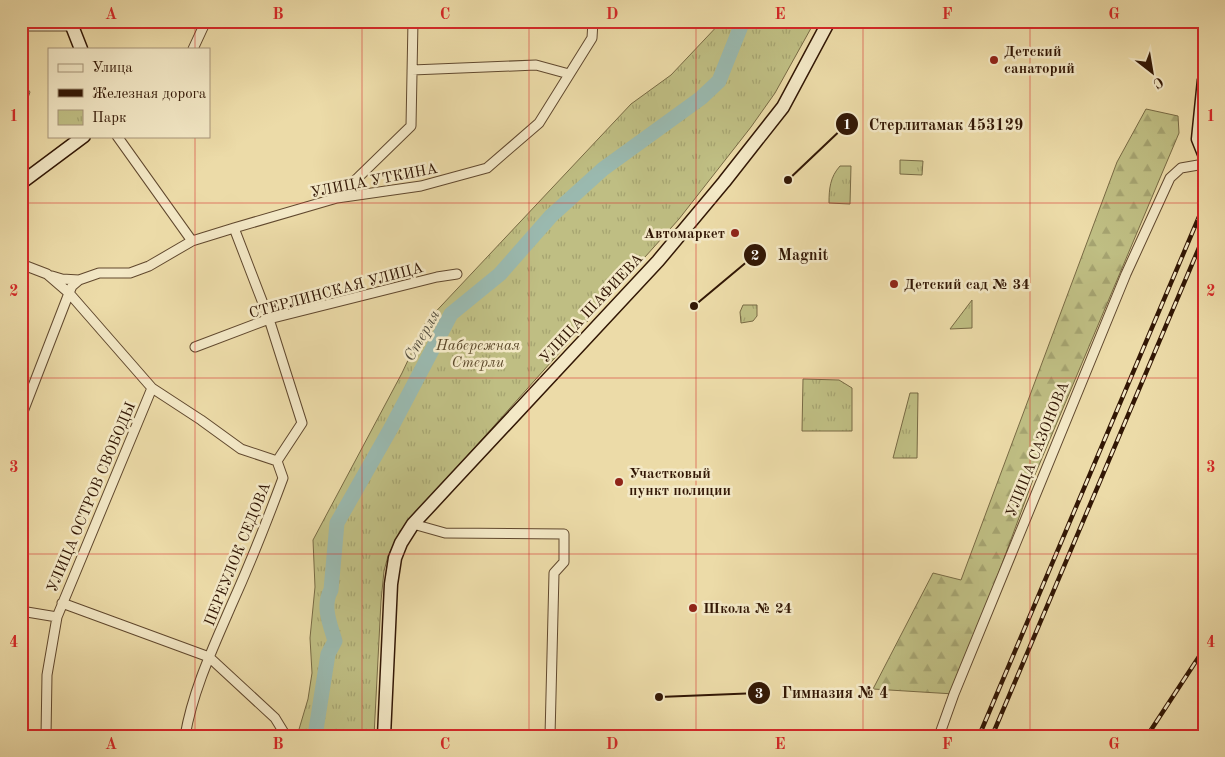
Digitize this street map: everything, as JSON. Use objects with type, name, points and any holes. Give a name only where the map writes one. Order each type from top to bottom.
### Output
[{"type":"street","points":[[193,48],[206,21]]},
{"type":"street","points":[[337,198],[411,126],[412,21]]},
{"type":"street","name":"УЛИЦА УТКИНА","points":[[79,280],[99,272],[130,272],[149,266],[192,241],[337,198],[421,186],[487,168],[539,123],[592,38],[593,21]]},
{"type":"street","name":"УЛИЦА ШАФИЕВА","points":[[384,736],[391,584],[395,558],[401,543],[413,524],[682,233],[783,107],[829,21]]},
{"type":"street","points":[[21,26],[71,24],[81,48]]},
{"type":"street","points":[[412,70],[536,65],[569,74]]},
{"type":"street","points":[[1204,80],[1198,140],[1204,154]]},
{"type":"street","points":[[21,183],[81,138]]},
{"type":"street","points":[[118,138],[192,241]]},
{"type":"street","name":"УЛИЦА САЗОНОВА","points":[[939,736],[958,685],[1126,274],[1170,178],[1181,168],[1204,164]]},
{"type":"street","points":[[47,274],[69,293],[152,388],[202,420],[241,449],[277,461],[302,423],[269,319],[234,228]]},
{"type":"street","points":[[21,264],[62,279],[79,280]]},
{"type":"street","name":"СТЕРЛИНСКАЯ УЛИЦА","points":[[196,347],[269,319],[437,277],[456,274]]},
{"type":"street","points":[[21,417],[69,293],[72,286],[79,280]]},
{"type":"street","name":"УЛИЦА ОСТРОВ СВОБОДЫ","points":[[46,736],[47,675],[57,617],[152,388]]},
{"type":"street","name":"ПЕРЕУЛОК СЕДОВА","points":[[185,736],[189,710],[209,657],[260,540],[283,478],[277,461]]},
{"type":"street","points":[[413,524],[445,532],[564,534],[564,562],[554,573],[550,736]]},
{"type":"street","points":[[62,603],[209,657],[275,718],[286,736]]},
{"type":"street","points":[[21,611],[57,617]]},
{"type":"green space","name":"Набережная Стерли","points":[[722,21],[815,21],[775,93],[751,127],[679,219],[400,531],[388,556],[384,571],[374,736],[297,736],[308,699],[312,673],[310,638],[315,587],[313,540],[402,373],[426,322],[631,104],[671,75]]},
{"type":"green space","points":[[21,88],[27,88],[30,92],[21,118]]},
{"type":"green space","points":[[1146,109],[1178,116],[1179,133],[1034,477],[954,694],[873,689],[933,573],[961,580],[1117,162]]},
{"type":"green space","points":[[900,160],[923,161],[922,175],[900,174]]},
{"type":"green space","points":[[840,166],[851,166],[850,204],[829,203],[831,183],[834,174]]},
{"type":"green space","points":[[972,300],[972,328],[950,329]]},
{"type":"green space","points":[[743,305],[757,305],[757,316],[753,321],[741,323],[740,312]]},
{"type":"green space","points":[[803,379],[839,380],[852,388],[852,431],[802,431]]},
{"type":"green space","points":[[910,393],[918,393],[917,458],[893,458]]},
{"type":"waterway","name":"Стерля","points":[[315,736],[328,654],[335,641],[329,622],[327,602],[331,590],[337,523],[391,428],[451,314],[500,274],[551,216],[603,169],[701,98],[719,81],[743,21]]},
{"type":"railway","points":[[979,736],[1204,205]]},
{"type":"railway","points":[[992,736],[1204,236]]},
{"type":"railway","points":[[1147,736],[1204,649]]},
{"type":"place","name":"Детский санаторий","points":[[994,60]]},
{"type":"place","name":"Стерлитамак 453129","points":[[788,180]]},
{"type":"place","name":"Автомаркет","points":[[735,233]]},
{"type":"place","name":"Детский сад № 34","points":[[894,284]]},
{"type":"place","name":"Magnit","points":[[694,306]]},
{"type":"place","name":"Участковый пункт полиции","points":[[619,482]]},
{"type":"place","name":"Школа № 24","points":[[693,608]]},
{"type":"place","name":"Гимназия № 4","points":[[659,697]]}]
